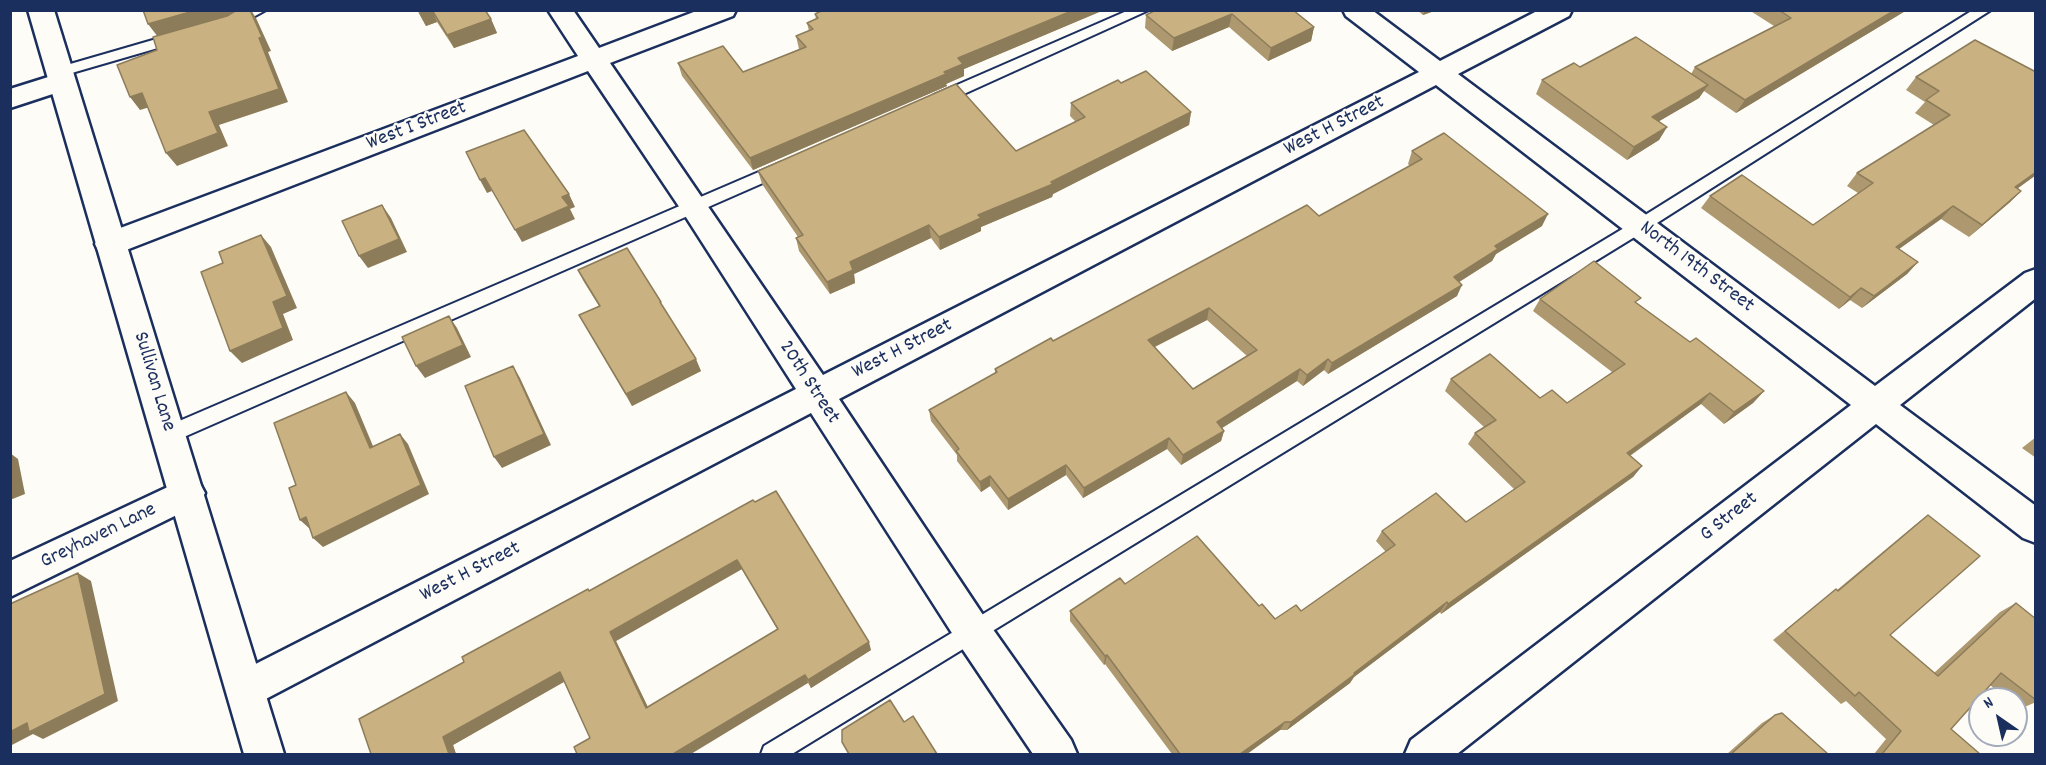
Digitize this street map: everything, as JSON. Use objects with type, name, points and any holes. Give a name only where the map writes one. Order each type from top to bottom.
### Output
[{"type":"street","name":"20th Street","points":[[560,10],[694,206],[972,632],[1058,754]]},
{"type":"street","name":"West I Street","points":[[110,244],[724,10]]},
{"type":"street","name":"North 19th Street","points":[[1355,10],[2036,528]]},
{"type":"street","name":"West H Street","points":[[246,689],[1560,10]]},
{"type":"street","name":"Sullivan Lane","points":[[44,12],[59,77],[170,434],[264,754]]},
{"type":"street","points":[[10,99],[59,77]]},
{"type":"street","name":"G Street","points":[[1425,754],[2036,281]]},
{"type":"street","name":"Greyhaven Lane","points":[[10,580],[187,494]]},
{"type":"lane","points":[[219,27],[259,10]]},
{"type":"lane","points":[[924,106],[1142,10]]},
{"type":"lane","points":[[772,754],[1640,226],[1984,10]]},
{"type":"lane","points":[[59,77],[196,33]]},
{"type":"lane","points":[[170,434],[793,163]]},
{"type":"building","points":[[143,10],[197,10],[148,24]]},
{"type":"building","points":[[237,10],[250,10],[262,37],[259,38],[279,89],[209,112],[218,133],[166,153],[142,93],[130,97],[117,65],[157,50],[153,37],[227,16]]},
{"type":"building","points":[[432,10],[485,10],[491,19],[447,35]]},
{"type":"building","points":[[823,10],[1074,10],[958,58],[963,64],[944,72],[946,74],[750,158],[678,63],[723,46],[743,72],[806,47],[796,36],[813,29],[807,23],[818,18],[815,14]]},
{"type":"building","points":[[1156,10],[1293,10],[1314,27],[1271,48],[1232,14],[1174,38],[1146,15]]},
{"type":"building","points":[[1779,10],[1895,10],[1745,100],[1695,67],[1791,18]]},
{"type":"building","points":[[1636,37],[1708,85],[1652,117],[1667,127],[1634,147],[1542,80],[1574,63],[1580,67]]},
{"type":"building","points":[[1975,40],[2036,72],[2036,172],[2015,187],[2021,191],[1982,225],[1953,206],[1896,247],[1918,262],[1874,296],[1861,288],[1850,297],[1710,196],[1742,175],[1813,225],[1873,183],[1857,173],[1950,115],[1926,100],[1939,91],[1916,77]]},
{"type":"building","points":[[1146,71],[1191,112],[1051,182],[1053,184],[978,215],[981,218],[939,237],[929,225],[850,262],[853,270],[827,282],[796,238],[803,235],[758,171],[956,84],[1016,151],[1085,117],[1071,103],[1118,80],[1121,83]]},
{"type":"building","points":[[524,130],[569,194],[562,197],[569,206],[515,230],[485,178],[480,180],[466,152]]},
{"type":"building","points":[[1444,133],[1548,214],[1495,246],[1498,249],[1454,277],[1462,285],[1332,363],[1328,359],[1307,375],[1300,369],[1217,422],[1224,431],[1183,455],[1169,438],[1084,488],[1066,465],[1008,499],[990,476],[980,482],[956,451],[959,449],[929,410],[997,372],[995,369],[1051,338],[1053,341],[1307,205],[1319,216],[1422,159],[1412,151]],"holes":[[[1209,308],[1257,350],[1193,389],[1148,340]]]},
{"type":"building","points":[[382,205],[399,239],[359,256],[342,221]]},
{"type":"building","points":[[261,235],[287,296],[273,302],[283,328],[230,351],[201,272],[223,263],[219,252]]},
{"type":"building","points":[[627,248],[696,359],[626,394],[579,315],[600,306],[578,270]]},
{"type":"building","points":[[1594,261],[1641,298],[1635,302],[1690,342],[1696,338],[1764,391],[1734,412],[1710,393],[1627,453],[1642,466],[1448,604],[1447,602],[1291,722],[1285,722],[1240,754],[1180,754],[1107,655],[1105,656],[1070,611],[1120,578],[1125,584],[1197,536],[1259,606],[1262,604],[1275,619],[1296,605],[1301,611],[1395,545],[1382,531],[1436,493],[1466,522],[1525,482],[1475,433],[1496,420],[1451,379],[1490,354],[1540,398],[1552,390],[1567,403],[1625,364],[1540,299]]},
{"type":"building","points":[[449,316],[463,345],[416,366],[402,337]]},
{"type":"building","points":[[513,366],[544,434],[494,457],[465,386]]},
{"type":"building","points":[[346,392],[370,448],[400,434],[421,485],[313,538],[306,517],[300,520],[289,488],[296,485],[274,423]]},
{"type":"building","points":[[776,491],[869,642],[808,680],[805,675],[673,754],[577,754],[574,747],[590,738],[560,672],[443,737],[449,754],[371,754],[359,719],[464,662],[462,657],[588,589],[589,591],[753,500],[755,502]],"holes":[[[737,560],[778,629],[646,708],[610,632]]]},
{"type":"building","points":[[1928,515],[1980,556],[1890,635],[1938,676],[2016,603],[2036,619],[2036,700],[2028,694],[2028,687],[2019,687],[2001,673],[1988,687],[1968,687],[1968,710],[1951,729],[1968,744],[1968,747],[1972,747],[1980,754],[1882,754],[1901,731],[1859,692],[1855,696],[1785,631],[1836,589],[1838,591]]},
{"type":"building","points":[[78,573],[105,694],[29,732],[27,723],[10,732],[10,604]]},
{"type":"building","points":[[890,700],[904,722],[913,716],[937,754],[849,754],[842,742],[842,730]]},
{"type":"building","points":[[1782,713],[1828,754],[1731,754],[1775,715]]}]
